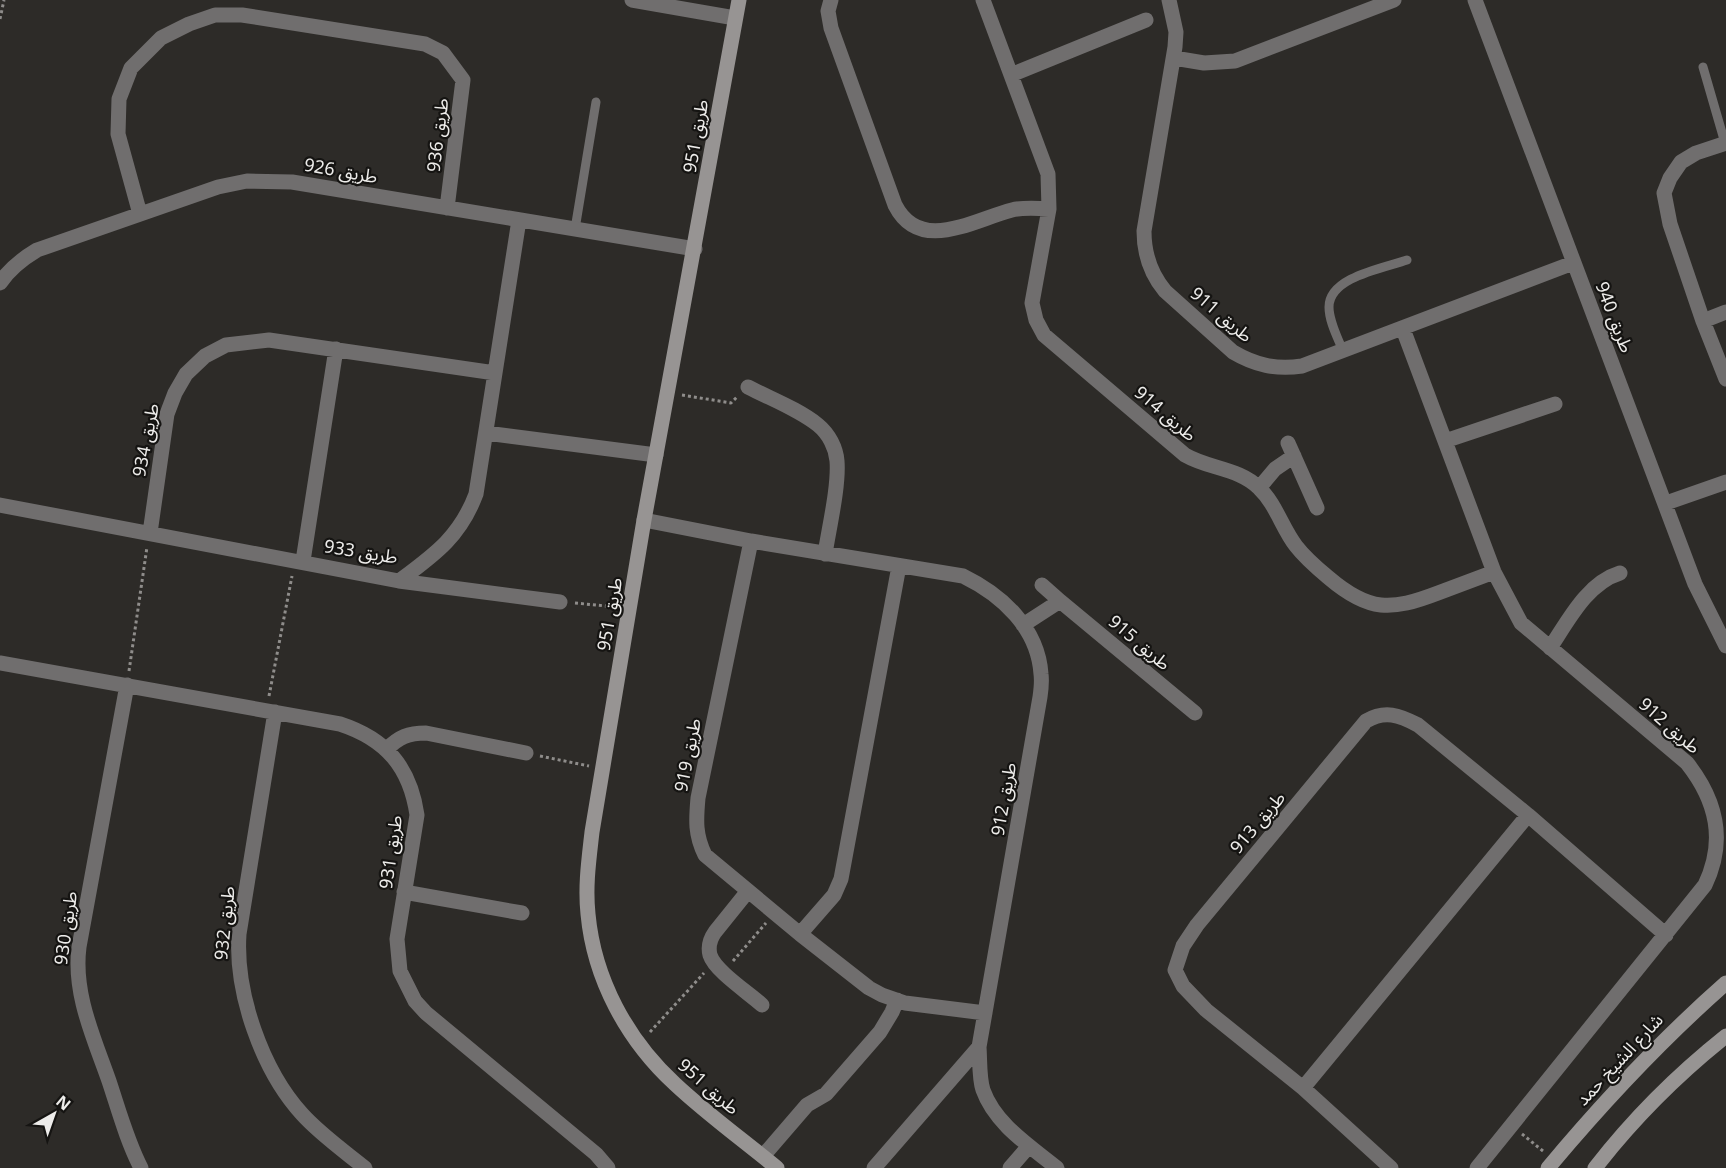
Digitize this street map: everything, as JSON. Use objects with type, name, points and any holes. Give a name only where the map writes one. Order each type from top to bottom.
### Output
[{"type":"street","points":[[632,0],[735,18]]},
{"type":"street","name":"طريق 951","points":[[739,0],[644,520],[587,876],[587,912],[593,948],[604,984],[638,1044],[675,1084],[777,1168]]},
{"type":"street","points":[[831,0],[828,11],[831,28],[895,205],[906,221],[922,231],[941,231],[1013,210],[1049,209]]},
{"type":"street","name":"طريق 914","points":[[983,0],[1048,174],[1049,209],[1032,303],[1035,320],[1044,335],[1185,455],[1239,475],[1259,488],[1267,496],[1294,543],[1310,562],[1344,592],[1365,602],[1387,606],[1410,604],[1494,572]]},
{"type":"street","name":"طريق 911","points":[[1169,0],[1176,32],[1174,58],[1144,231],[1146,257],[1156,280],[1165,291],[1233,352],[1273,368],[1302,366],[1573,263]]},
{"type":"street","points":[[1174,58],[1204,63],[1235,61],[1394,0]]},
{"type":"street","name":"طريق 940","points":[[1475,0],[1695,584],[1726,646]]},
{"type":"street","name":"طريق 936","points":[[140,214],[118,134],[119,99],[131,68],[161,38],[189,24],[215,15],[242,15],[413,42],[424,44],[443,53],[463,80],[447,208]]},
{"type":"street","points":[[1011,75],[1146,20]]},
{"type":"street","points":[[1725,143],[1696,153],[1681,162],[1670,178],[1664,193],[1670,224],[1703,321],[1726,379]]},
{"type":"street","name":"طريق 926","points":[[0,283],[7,272],[21,259],[37,250],[218,187],[262,180],[292,182],[695,249]]},
{"type":"street","name":"طريق 933","points":[[0,506],[399,580],[440,550],[464,521],[476,494],[519,220]]},
{"type":"street","points":[[1703,321],[1726,312]]},
{"type":"street","name":"طريق 912","points":[[1403,329],[1494,572],[1521,623],[1687,763],[1698,778],[1714,812],[1718,844],[1712,871],[1705,885],[1477,1168]]},
{"type":"street","name":"طريق 934","points":[[150,533],[167,414],[175,393],[186,374],[205,356],[226,345],[270,340],[495,373]]},
{"type":"street","points":[[299,560],[336,349]]},
{"type":"street","points":[[748,387],[819,426],[828,435],[834,447],[837,474],[825,554]]},
{"type":"street","points":[[1445,441],[1555,404]]},
{"type":"street","points":[[486,433],[656,455]]},
{"type":"street","points":[[1259,488],[1291,449],[1317,508]]},
{"type":"street","points":[[1666,503],[1726,482]]},
{"type":"street","name":"طريق 912","points":[[644,520],[825,554],[963,576],[1000,598],[1013,610],[1023,625],[1036,650],[1041,673],[1040,697],[985,1013],[980,1047],[982,1088],[992,1108],[1010,1130],[1057,1168]]},
{"type":"street","name":"طريق 919","points":[[751,541],[698,798],[695,825],[698,840],[705,855],[800,934],[869,987],[897,1000],[985,1013]]},
{"type":"street","points":[[800,934],[834,895],[841,879],[899,566]]},
{"type":"street","points":[[1550,648],[1590,591],[1611,576],[1620,573]]},
{"type":"street","points":[[399,580],[560,602]]},
{"type":"street","name":"طريق 915","points":[[1042,585],[1195,713]]},
{"type":"street","points":[[1023,625],[1060,601]]},
{"type":"street","name":"طريق 931","points":[[0,663],[340,724],[357,729],[387,749],[399,763],[408,779],[417,815],[397,939],[400,971],[415,1001],[426,1013],[596,1154],[608,1168]]},
{"type":"street","name":"طريق 930","points":[[127,686],[79,947],[77,972],[84,1009],[129,1140],[141,1168]]},
{"type":"street","name":"طريق 932","points":[[271,711],[239,934],[239,971],[242,989],[246,1008],[269,1063],[290,1100],[319,1131],[365,1168]]},
{"type":"street","name":"طريق 913","points":[[1391,1168],[1303,1089],[1206,1010],[1183,986],[1175,970],[1183,945],[1197,925],[1366,721],[1376,715],[1389,714],[1404,717],[1418,724],[1666,934]]},
{"type":"street","points":[[387,749],[397,739],[411,733],[426,733],[526,753]]},
{"type":"street","points":[[1303,1089],[1528,815]]},
{"type":"street","points":[[748,891],[711,938],[709,950],[718,967],[762,1005]]},
{"type":"street","points":[[404,892],[522,913]]},
{"type":"street","name":"شارع الشيخ حمد","points":[[1551,1164],[1603,1102],[1669,1034],[1726,983]]},
{"type":"street","points":[[763,1156],[807,1105],[826,1094],[880,1032],[897,1000]]},
{"type":"street","points":[[1595,1168],[1627,1127],[1700,1056],[1726,1036]]},
{"type":"street","points":[[874,1168],[980,1047]]},
{"type":"street","points":[[1010,1168],[1029,1146]]},
{"type":"lane","points":[[1703,67],[1725,143]]},
{"type":"lane","points":[[575,229],[596,102]]},
{"type":"lane","points":[[1343,351],[1329,311],[1332,293],[1346,281],[1407,260]]},
{"type":"path","points":[[0,19],[4,0]]},
{"type":"path","points":[[668,393],[731,403],[748,387]]},
{"type":"path","points":[[127,686],[150,533]]},
{"type":"path","points":[[271,711],[299,560]]},
{"type":"path","points":[[560,602],[630,608]]},
{"type":"path","points":[[526,753],[603,768]]},
{"type":"path","points":[[638,1044],[774,913]]},
{"type":"path","points":[[1512,1125],[1551,1164]]}]
